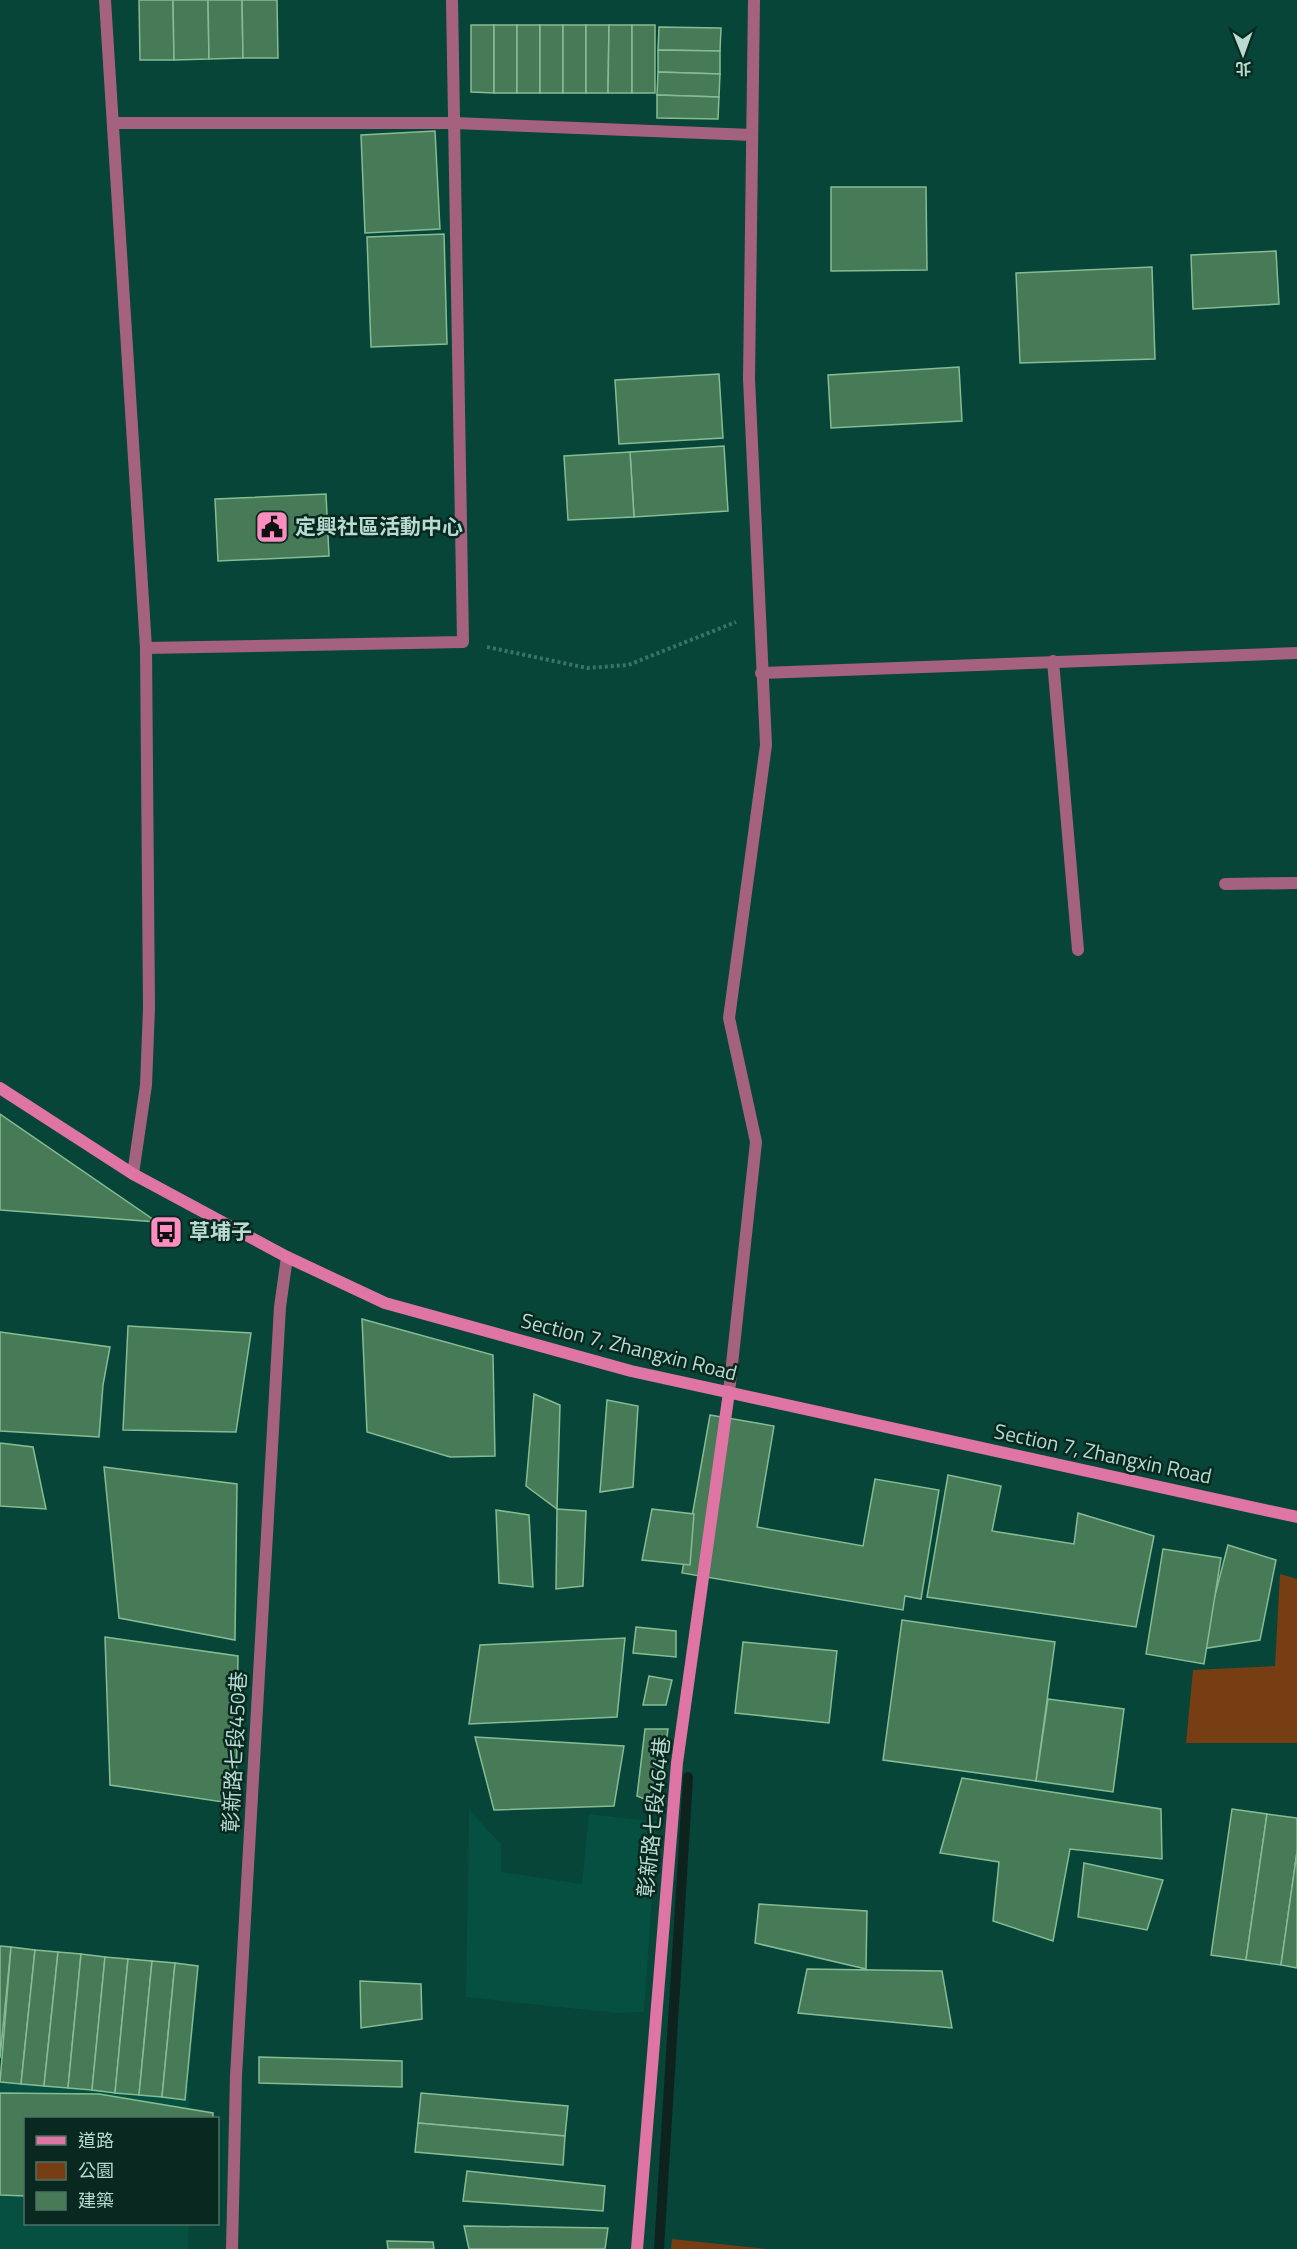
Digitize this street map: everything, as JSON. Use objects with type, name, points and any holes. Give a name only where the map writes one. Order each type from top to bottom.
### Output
[{"type":"street","points":[[105,0],[146,648],[149,1008],[146,1085],[133,1174]]},
{"type":"street","points":[[146,648],[463,642],[452,0]]},
{"type":"street","points":[[729,1392],[756,1142],[729,1018],[766,745],[749,379],[754,0]]},
{"type":"street","points":[[114,123],[455,123],[752,135]]},
{"type":"street","points":[[761,674],[1297,653]]},
{"type":"street","points":[[1053,661],[1078,950]]},
{"type":"street","points":[[1225,884],[1297,883]]},
{"type":"street","name":"Section 7, Zhangxin Road","points":[[0,1088],[133,1174],[287,1257],[385,1303],[631,1371],[1297,1517]]},
{"type":"street","name":"彰新路七段450巷","points":[[232,2249],[237,2064],[280,1306],[287,1257]]},
{"type":"street","name":"彰新路七段464巷","points":[[637,2249],[677,1763],[729,1392]]},
{"type":"path","points":[[463,642],[586,668],[627,665],[759,613]]},
{"type":"shaded area","points":[[469,1810],[501,1844],[501,1872],[582,1884],[589,1814],[657,1822],[644,2012],[616,2013],[466,1997]]},
{"type":"shaded area","points":[[0,2073],[189,2086],[189,2117],[24,2117],[24,2225],[189,2225],[188,2249],[0,2249]]},
{"type":"green space","points":[[1280,1574],[1297,1579],[1297,1743],[1186,1743],[1193,1670],[1275,1666]]},
{"type":"green space","points":[[672,2239],[766,2249],[671,2249]]},
{"type":"building","points":[[139,0],[173,0],[174,60],[140,60]]},
{"type":"building","points":[[173,0],[208,0],[209,59],[174,60]]},
{"type":"building","points":[[208,0],[242,0],[243,58],[209,59]]},
{"type":"building","points":[[242,0],[277,0],[278,58],[243,58]]},
{"type":"building","points":[[471,25],[494,25],[494,93],[471,92]]},
{"type":"building","points":[[494,25],[517,25],[517,93],[494,93]]},
{"type":"building","points":[[517,25],[540,25],[540,93],[517,93]]},
{"type":"building","points":[[540,25],[563,25],[563,93],[540,93]]},
{"type":"building","points":[[563,25],[586,25],[586,93],[563,93]]},
{"type":"building","points":[[586,25],[609,25],[608,93],[586,93]]},
{"type":"building","points":[[609,25],[632,25],[632,93],[608,93]]},
{"type":"building","points":[[632,25],[655,25],[655,93],[632,93]]},
{"type":"building","points":[[659,27],[721,28],[720,51],[658,50]]},
{"type":"building","points":[[658,50],[720,51],[720,74],[658,72]]},
{"type":"building","points":[[658,72],[720,74],[719,97],[657,95]]},
{"type":"building","points":[[657,95],[719,97],[718,119],[657,118]]},
{"type":"building","points":[[435,131],[440,229],[365,233],[361,135]]},
{"type":"building","points":[[831,187],[926,187],[927,270],[831,271]]},
{"type":"building","points":[[444,234],[447,344],[371,347],[367,237]]},
{"type":"building","points":[[1276,251],[1279,304],[1193,309],[1191,255]]},
{"type":"building","points":[[1152,267],[1155,359],[1020,363],[1016,273]]},
{"type":"building","points":[[959,367],[962,421],[831,428],[828,375]]},
{"type":"building","points":[[719,374],[723,438],[619,444],[615,380]]},
{"type":"building","points":[[724,446],[728,511],[634,517],[630,452]]},
{"type":"building","points":[[630,452],[634,517],[568,520],[564,456]]},
{"type":"building","name":"定興社區活動中心","points":[[326,494],[329,556],[218,561],[215,499]]},
{"type":"building","points":[[0,1114],[157,1222],[0,1210]]},
{"type":"building","points":[[362,1319],[493,1355],[495,1456],[450,1457],[367,1432]]},
{"type":"building","points":[[128,1326],[251,1333],[236,1432],[123,1430]]},
{"type":"building","points":[[0,1332],[110,1347],[103,1385],[99,1437],[0,1431]]},
{"type":"building","points":[[534,1394],[560,1405],[557,1509],[526,1486]]},
{"type":"building","points":[[607,1400],[638,1406],[633,1487],[600,1492]]},
{"type":"building","points":[[710,1415],[774,1426],[757,1527],[863,1546],[875,1479],[939,1490],[921,1599],[905,1596],[903,1610],[682,1573]]},
{"type":"building","points":[[0,1443],[33,1447],[46,1509],[0,1506]]},
{"type":"building","points":[[104,1467],[237,1484],[235,1640],[119,1618]]},
{"type":"building","points":[[948,1475],[1001,1486],[992,1531],[1074,1544],[1078,1513],[1154,1536],[1136,1627],[927,1597]]},
{"type":"building","points":[[557,1509],[586,1511],[583,1586],[556,1589]]},
{"type":"building","points":[[652,1509],[694,1514],[690,1565],[642,1560]]},
{"type":"building","points":[[496,1510],[529,1515],[533,1587],[499,1583]]},
{"type":"building","points":[[1228,1545],[1276,1560],[1260,1640],[1201,1649]]},
{"type":"building","points":[[1163,1549],[1221,1558],[1204,1664],[1146,1654]]},
{"type":"building","points":[[902,1620],[1055,1642],[1036,1781],[883,1760]]},
{"type":"building","points":[[636,1627],[676,1631],[676,1657],[633,1653]]},
{"type":"building","points":[[105,1637],[238,1656],[236,1804],[110,1785]]},
{"type":"building","points":[[625,1638],[617,1717],[469,1724],[480,1645]]},
{"type":"building","points":[[743,1642],[837,1651],[829,1723],[735,1713]]},
{"type":"building","points":[[649,1676],[672,1680],[666,1705],[643,1705]]},
{"type":"building","points":[[1048,1699],[1124,1709],[1113,1792],[1036,1781]]},
{"type":"building","points":[[645,1729],[668,1729],[657,1804],[637,1796]]},
{"type":"building","points":[[475,1737],[624,1746],[614,1806],[494,1810]]},
{"type":"building","points":[[962,1778],[1161,1809],[1162,1859],[1070,1849],[1053,1941],[993,1921],[999,1862],[940,1853]]},
{"type":"building","points":[[1232,1809],[1267,1814],[1246,1960],[1211,1955]]},
{"type":"building","points":[[1267,1814],[1297,1818],[1297,1852],[1281,1965],[1246,1960]]},
{"type":"building","points":[[1297,1852],[1297,1968],[1281,1965]]},
{"type":"building","points":[[1084,1863],[1163,1880],[1147,1930],[1078,1917]]},
{"type":"building","points":[[759,1904],[867,1911],[866,1969],[755,1943]]},
{"type":"building","points":[[0,1946],[11,1947],[0,2058]]},
{"type":"building","points":[[11,1947],[35,1950],[21,2084],[0,2082]]},
{"type":"building","points":[[35,1950],[58,1952],[44,2086],[21,2084]]},
{"type":"building","points":[[58,1952],[81,1954],[68,2088],[44,2086]]},
{"type":"building","points":[[81,1954],[105,1957],[92,2090],[68,2088]]},
{"type":"building","points":[[105,1957],[128,1959],[115,2093],[92,2090]]},
{"type":"building","points":[[128,1959],[152,1961],[139,2095],[115,2093]]},
{"type":"building","points":[[152,1961],[175,1963],[162,2097],[139,2095]]},
{"type":"building","points":[[175,1963],[198,1966],[185,2100],[162,2097]]},
{"type":"building","points":[[807,1969],[942,1971],[952,2028],[798,2013]]},
{"type":"building","points":[[360,1981],[421,1984],[422,2019],[361,2028]]},
{"type":"building","points":[[259,2057],[402,2061],[402,2087],[259,2083]]},
{"type":"building","points":[[0,2093],[99,2094],[213,2113],[213,2117],[24,2117],[24,2196],[0,2195]]},
{"type":"building","points":[[421,2093],[568,2106],[565,2136],[418,2123]]},
{"type":"building","points":[[418,2123],[565,2136],[563,2165],[415,2152]]},
{"type":"building","points":[[467,2171],[605,2186],[603,2211],[463,2201]]},
{"type":"building","points":[[464,2226],[608,2228],[605,2249],[469,2249]]},
{"type":"building","points":[[387,2241],[433,2242],[434,2249],[388,2249]]},
{"type":"waterway","points":[[659,2249],[688,1777]]},
{"type":"place","name":"定興社區活動中心","points":[[272,527]]},
{"type":"place","name":"草埔子","points":[[166,1232]]}]
